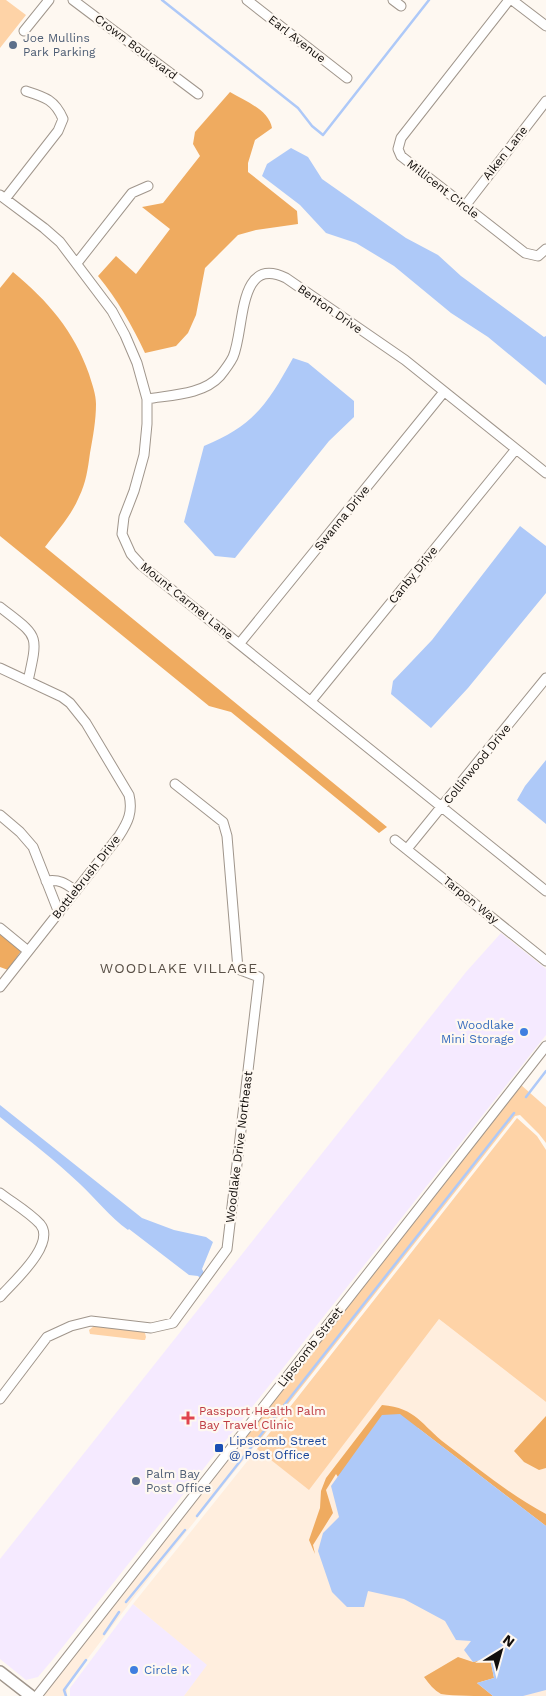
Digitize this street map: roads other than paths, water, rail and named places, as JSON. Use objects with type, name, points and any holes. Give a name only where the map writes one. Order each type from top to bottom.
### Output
[{"type":"main road","points":[[0,1672],[31,1696]]},
{"type":"street","points":[[24,31],[49,0]]},
{"type":"street","name":"Crown Boulevard","points":[[74,0],[198,94]]},
{"type":"street","name":"Earl Avenue","points":[[247,0],[347,78]]},
{"type":"street","points":[[393,0],[401,6]]},
{"type":"street","points":[[511,0],[546,26]]},
{"type":"street","name":"Millicent Circle","points":[[511,0],[401,138],[398,149],[401,156],[525,253],[538,256],[546,249]]},
{"type":"street","points":[[3,197],[58,131],[63,120],[58,107],[42,96],[26,91]]},
{"type":"street","name":"Aiken Lane","points":[[465,206],[546,101]]},
{"type":"street","points":[[77,263],[132,193],[148,186]]},
{"type":"street","name":"Mount Carmel Lane","points":[[3,197],[60,242],[77,263],[112,311],[125,335],[136,363],[147,398],[147,424],[144,455],[124,518],[122,534],[131,554],[141,565],[546,891]]},
{"type":"street","name":"Benton Drive","points":[[147,398],[200,390],[219,378],[233,357],[250,286],[260,275],[274,272],[286,278],[405,360],[546,474]]},
{"type":"street","name":"Swanna Drive","points":[[240,643],[443,392]]},
{"type":"street","name":"Canby Drive","points":[[311,701],[516,450]]},
{"type":"street","points":[[0,607],[28,629],[34,639],[35,650],[28,680]]},
{"type":"street","name":"Bottlebrush Drive","points":[[0,668],[28,680],[70,703],[86,723],[130,795],[131,813],[129,822],[0,987]]},
{"type":"street","name":"Collinwood Drive","points":[[407,849],[546,678]]},
{"type":"street","name":"Woodlake Drive Northeast","points":[[0,1399],[47,1337],[71,1326],[91,1321],[151,1328],[174,1323],[227,1250],[258,977],[238,969],[227,836],[223,822],[175,784]]},
{"type":"street","points":[[0,815],[30,842],[59,913]]},
{"type":"street","name":"Tarpon Way","points":[[395,840],[546,961]]},
{"type":"street","points":[[46,881],[58,880],[65,882],[76,891]]},
{"type":"street","points":[[0,928],[28,951]]},
{"type":"street","name":"Lipscomb Street","points":[[37,1696],[546,1046]]},
{"type":"street","points":[[0,1193],[41,1225],[44,1236],[34,1260],[0,1297]]},
{"type":"water","points":[[291,148],[308,157],[322,179],[406,238],[438,255],[461,276],[544,337],[546,336],[546,385],[488,337],[451,313],[394,266],[356,243],[326,233],[300,205],[262,176],[267,164]]},
{"type":"water","points":[[293,358],[308,363],[354,401],[354,417],[329,441],[235,558],[215,556],[184,522],[204,446],[248,421],[276,388]]},
{"type":"water","points":[[520,526],[546,546],[546,593],[468,688],[431,728],[391,694],[393,681],[432,640]]},
{"type":"water","points":[[546,760],[546,824],[517,800],[525,786]]},
{"type":"water","points":[[0,1105],[142,1218],[174,1230],[206,1237],[213,1242],[202,1269],[204,1273],[200,1278],[189,1275],[129,1229],[121,1225],[51,1158],[0,1117]]},
{"type":"water","points":[[400,1414],[546,1526],[546,1690],[523,1696],[493,1696],[477,1683],[494,1678],[490,1658],[473,1662],[464,1650],[471,1641],[456,1640],[445,1621],[404,1599],[368,1591],[364,1607],[347,1607],[332,1592],[318,1551],[323,1533],[339,1517],[331,1486],[382,1415]]},
{"type":"waterway","points":[[162,0],[298,108],[312,126],[323,135],[429,0]]},
{"type":"waterway","points":[[526,1097],[546,1071]]},
{"type":"waterway","points":[[197,1516],[514,1113]]},
{"type":"waterway","points":[[126,1602],[185,1530]]},
{"type":"waterway","points":[[104,1634],[119,1612]]},
{"type":"waterway","points":[[66,1696],[64,1690],[86,1660]]},
{"type":"place","name":"Joe Mullins Park Parking","points":[[13,45]]},
{"type":"place","name":"Woodlake Mini Storage","points":[[524,1032]]},
{"type":"place","name":"Passport Health Palm Bay Travel Clinic","points":[[188,1418]]},
{"type":"place","name":"Lipscomb Street @ Post Office","points":[[219,1448]]},
{"type":"place","name":"Palm Bay Post Office","points":[[136,1481]]},
{"type":"place","name":"Circle K","points":[[134,1670]]},
{"type":"district","name":"WOODLAKE VILLAGE","points":[[179,968]]}]
